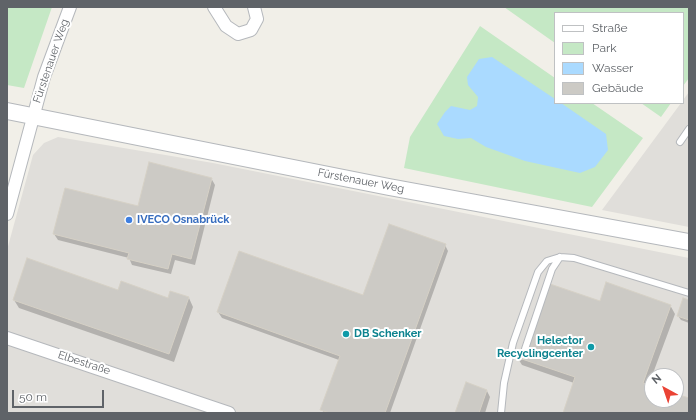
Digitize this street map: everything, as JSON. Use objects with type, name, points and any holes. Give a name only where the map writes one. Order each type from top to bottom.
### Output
[{"type":"street","name":"Fürstenauer Weg","points":[[34,116],[44,77],[70,7]]},
{"type":"street","points":[[214,7],[226,26],[238,34],[250,30],[257,19],[254,7]]},
{"type":"street","name":"Fürstenauer Weg","points":[[7,111],[389,187],[689,242]]},
{"type":"street","points":[[7,214],[34,116]]},
{"type":"street","name":"Elbestraße","points":[[7,338],[229,413]]},
{"type":"lane","points":[[680,142],[689,129]]},
{"type":"lane","points":[[525,349],[552,269],[560,257]]},
{"type":"lane","points":[[501,413],[504,382],[513,343],[538,272],[548,261],[560,257],[574,258],[689,293]]},
{"type":"shaded area","points":[[689,92],[689,227],[602,210],[680,104],[684,104],[684,99]]},
{"type":"shaded area","points":[[58,137],[213,163],[689,258],[689,413],[7,413],[7,250],[33,155],[44,143]]},
{"type":"green space","points":[[7,7],[52,7],[24,88],[7,85]]},
{"type":"green space","points":[[504,7],[689,7],[689,78],[684,85],[684,12],[554,12],[554,42]]},
{"type":"green space","points":[[480,26],[554,77],[554,104],[593,104],[643,138],[592,207],[404,168],[410,137]]},
{"type":"green space","points":[[642,104],[670,104],[661,117]]},
{"type":"water","points":[[492,57],[554,98],[554,104],[562,104],[606,134],[608,150],[595,167],[580,173],[525,161],[486,147],[471,138],[458,139],[444,136],[437,124],[451,106],[470,110],[477,106],[478,97],[468,85],[467,77],[479,59]]},
{"type":"building","name":"IVECO Osnabrück","points":[[149,162],[212,178],[191,259],[172,254],[168,269],[127,259],[129,253],[53,234],[65,188],[138,206]]},
{"type":"building","name":"DB Schenker","points":[[389,224],[446,244],[385,413],[330,413],[320,410],[340,356],[217,312],[239,251],[363,295]]},
{"type":"building","points":[[27,258],[118,290],[121,281],[168,298],[170,291],[189,297],[169,354],[13,300]]},
{"type":"building","name":"Helector Recyclingcenter","points":[[606,282],[671,305],[648,368],[644,368],[644,408],[684,408],[684,396],[689,398],[689,413],[563,413],[575,377],[516,357],[529,345],[550,284],[600,301]]},
{"type":"building","points":[[683,298],[689,300],[689,320],[677,316]]},
{"type":"building","points":[[466,382],[487,390],[479,413],[455,413]]},
{"type":"place","name":"IVECO Osnabrück","points":[[129,220]]},
{"type":"place","name":"DB Schenker","points":[[346,334]]},
{"type":"place","name":"Helector Recyclingcenter","points":[[591,347]]}]
